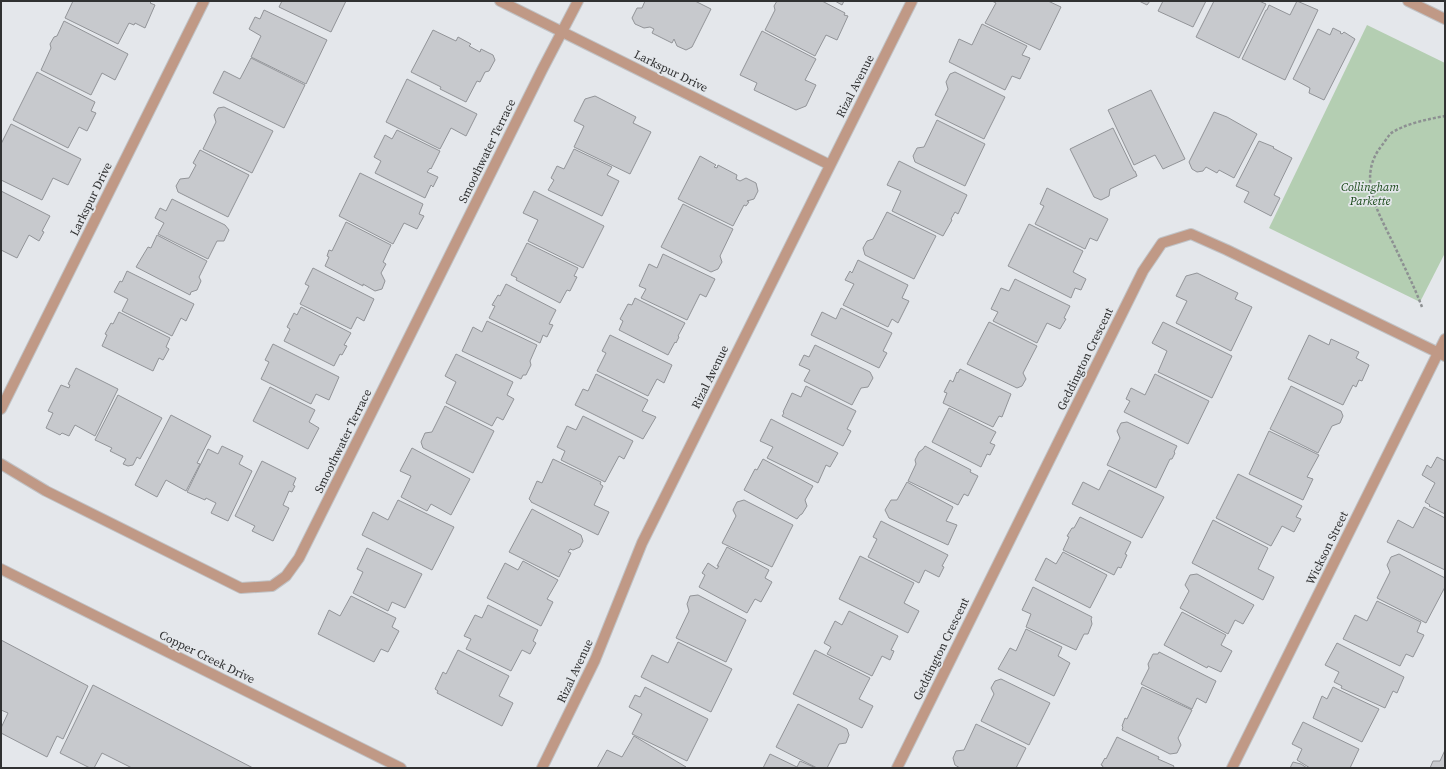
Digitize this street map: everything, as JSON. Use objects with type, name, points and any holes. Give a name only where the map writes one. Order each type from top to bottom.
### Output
[{"type":"street","name":"Larkspur Drive","points":[[1,409],[204,1]]},
{"type":"street","name":"Larkspur Drive","points":[[500,1],[830,165]]},
{"type":"street","name":"Smoothwater Terrace","points":[[1,464],[46,491],[241,588],[272,586],[286,576],[300,558],[578,1]]},
{"type":"street","name":"Rizal Avenue","points":[[542,768],[595,660],[642,543],[912,1]]},
{"type":"street","points":[[1408,1],[1445,19]]},
{"type":"street","name":"Geddington Crescent","points":[[897,768],[1143,271],[1162,243],[1191,234],[1442,354]]},
{"type":"street","name":"Wickson Street","points":[[1232,768],[1442,354],[1445,339]]},
{"type":"street","name":"Copper Creek Drive","points":[[1,569],[402,768]]},
{"type":"path","points":[[1422,306],[1374,202],[1370,186],[1370,170],[1377,151],[1391,134],[1415,123],[1445,116]]},
{"type":"green space","name":"Collingham Parkette","points":[[1367,25],[1445,63],[1445,253],[1420,302],[1269,228]]},
{"type":"building","points":[[73,1],[152,1],[150,3],[155,5],[145,28],[135,23],[134,25],[129,23],[118,44],[65,18]]},
{"type":"building","points":[[282,1],[346,1],[331,32],[279,7]]},
{"type":"building","points":[[645,1],[695,1],[711,9],[692,47],[686,50],[677,46],[674,39],[672,43],[652,33],[654,29],[650,27],[644,28],[635,24],[632,18],[637,8],[642,8]]},
{"type":"building","points":[[777,1],[822,1],[848,16],[837,40],[826,35],[815,56],[765,30],[775,10],[774,6]]},
{"type":"building","points":[[835,1],[844,1],[842,5]]},
{"type":"building","points":[[992,1],[1048,1],[1061,7],[1040,50],[985,23],[996,3]]},
{"type":"building","points":[[1139,1],[1150,1],[1147,5]]},
{"type":"building","points":[[1163,1],[1206,1],[1193,27],[1158,11]]},
{"type":"building","points":[[1214,1],[1259,1],[1266,4],[1239,58],[1196,37]]},
{"type":"building","points":[[1297,1],[1318,10],[1285,80],[1242,59],[1269,5],[1290,15]]},
{"type":"building","points":[[264,10],[327,40],[306,84],[251,57],[261,36],[249,29],[255,17],[260,19]]},
{"type":"building","points":[[64,21],[128,54],[115,80],[102,73],[91,95],[41,70],[51,48],[50,44],[54,37],[57,36]]},
{"type":"building","points":[[982,24],[1027,46],[1022,55],[1030,58],[1020,79],[1012,76],[1005,90],[949,62],[959,39],[972,45]]},
{"type":"building","points":[[1333,28],[1342,34],[1344,32],[1355,39],[1324,100],[1309,93],[1310,88],[1293,79],[1318,29],[1330,35]]},
{"type":"building","points":[[433,30],[456,41],[458,37],[471,44],[469,46],[480,52],[481,49],[493,55],[495,60],[489,71],[485,72],[480,82],[477,81],[466,102],[411,72]]},
{"type":"building","points":[[762,31],[816,59],[805,80],[816,85],[806,106],[796,110],[754,90],[757,83],[740,75]]},
{"type":"building","points":[[251,58],[305,85],[284,128],[213,93],[224,71],[240,79]]},
{"type":"building","points":[[37,72],[95,102],[91,111],[96,113],[87,131],[79,127],[68,148],[13,120]]},
{"type":"building","points":[[955,72],[1005,97],[984,139],[935,115],[948,89],[946,82],[950,74]]},
{"type":"building","points":[[407,79],[477,114],[466,136],[451,128],[440,149],[386,122]]},
{"type":"building","points":[[1151,90],[1185,159],[1163,169],[1155,155],[1134,165],[1108,110]]},
{"type":"building","points":[[595,96],[636,117],[633,123],[651,132],[630,174],[574,147],[584,126],[574,121],[585,99]]},
{"type":"building","points":[[224,107],[273,131],[252,173],[203,149],[216,122],[214,115],[218,108]]},
{"type":"building","points":[[1214,112],[1227,117],[1257,134],[1234,178],[1219,170],[1217,173],[1206,167],[1203,171],[1197,172],[1192,169],[1189,162]]},
{"type":"building","points":[[937,120],[985,144],[965,186],[915,162],[913,156],[917,148],[924,147]]},
{"type":"building","points":[[11,124],[81,159],[68,185],[53,178],[42,200],[1,180],[1,144]]},
{"type":"building","points":[[1113,128],[1137,176],[1110,189],[1109,196],[1101,200],[1094,197],[1070,149]]},
{"type":"building","points":[[397,130],[440,151],[431,169],[430,168],[427,172],[438,177],[433,187],[431,185],[425,198],[375,173],[381,161],[374,157],[385,135],[392,139]]},
{"type":"building","points":[[1259,141],[1274,147],[1273,148],[1292,158],[1274,195],[1280,198],[1271,216],[1244,202],[1249,192],[1236,186]]},
{"type":"building","points":[[574,149],[612,167],[607,175],[619,181],[602,216],[548,190],[554,180],[551,178],[557,166],[564,169]]},
{"type":"building","points":[[200,150],[249,175],[228,217],[178,192],[176,186],[180,179],[189,178],[196,165],[193,163]]},
{"type":"building","points":[[700,156],[716,165],[714,167],[717,168],[718,165],[737,175],[736,179],[740,181],[746,178],[756,183],[758,191],[754,199],[747,201],[749,202],[746,206],[744,205],[733,226],[678,199]]},
{"type":"building","points":[[899,161],[967,195],[958,214],[955,212],[943,236],[892,211],[901,191],[887,185]]},
{"type":"building","points":[[360,173],[423,204],[419,214],[424,216],[417,229],[404,223],[393,244],[339,216]]},
{"type":"building","points":[[1047,188],[1108,219],[1097,241],[1090,238],[1085,249],[1035,224],[1044,206],[1040,204]]},
{"type":"building","points":[[1,191],[50,216],[42,231],[44,232],[39,241],[29,235],[17,258],[1,250]]},
{"type":"building","points":[[534,191],[604,226],[583,268],[528,241],[538,220],[523,213]]},
{"type":"building","points":[[172,199],[225,225],[229,230],[224,241],[217,241],[208,259],[158,234],[164,223],[155,218],[160,208],[166,211]]},
{"type":"building","points":[[683,204],[733,229],[720,256],[722,262],[718,269],[711,272],[661,247]]},
{"type":"building","points":[[887,212],[936,236],[914,279],[865,255],[863,248],[867,241],[873,239]]},
{"type":"building","points":[[346,222],[391,245],[383,262],[386,264],[381,273],[385,281],[382,289],[375,291],[325,266],[329,257],[327,256],[329,250],[332,251]]},
{"type":"building","points":[[1029,224],[1083,251],[1073,272],[1086,279],[1081,290],[1075,288],[1071,298],[1008,266]]},
{"type":"building","points":[[157,235],[207,261],[199,277],[201,281],[197,290],[191,292],[190,295],[136,267],[148,247],[151,248]]},
{"type":"building","points":[[527,243],[578,268],[574,276],[577,277],[570,291],[567,290],[560,303],[516,280],[517,278],[511,275]]},
{"type":"building","points":[[663,254],[715,279],[706,297],[700,294],[687,320],[641,298],[646,289],[639,286],[649,264],[657,268]]},
{"type":"building","points":[[858,260],[908,285],[902,298],[909,301],[898,323],[892,319],[888,327],[843,305],[854,284],[845,280],[850,271],[852,273]]},
{"type":"building","points":[[313,268],[374,299],[364,321],[357,317],[351,329],[300,304],[309,286],[305,284]]},
{"type":"building","points":[[127,271],[194,304],[186,321],[181,318],[172,336],[122,311],[128,299],[114,292],[120,281],[122,282]]},
{"type":"building","points":[[1197,273],[1238,293],[1235,299],[1252,307],[1231,351],[1176,323],[1187,301],[1176,296],[1186,276]]},
{"type":"building","points":[[1015,279],[1070,306],[1064,318],[1066,319],[1060,329],[1047,323],[1037,343],[993,321],[998,312],[991,309],[1001,288],[1009,291]]},
{"type":"building","points":[[506,284],[556,310],[549,324],[553,325],[547,337],[543,335],[540,343],[489,318],[495,306],[492,305],[498,295],[500,296]]},
{"type":"building","points":[[635,298],[685,323],[676,343],[675,342],[668,355],[619,330],[623,321],[620,319],[628,304],[632,305]]},
{"type":"building","points":[[301,307],[351,333],[344,345],[347,346],[342,355],[340,354],[334,366],[284,341],[290,329],[287,327],[294,313],[297,315]]},
{"type":"building","points":[[841,308],[892,333],[883,351],[887,353],[879,368],[811,335],[822,312],[836,319]]},
{"type":"building","points":[[119,312],[170,338],[166,347],[169,349],[163,360],[159,358],[153,371],[102,346],[107,335],[105,334],[111,323],[113,324]]},
{"type":"building","points":[[487,321],[537,345],[530,361],[531,365],[526,375],[523,375],[521,379],[462,351],[473,327],[482,332]]},
{"type":"building","points":[[989,322],[1037,346],[1023,373],[1026,379],[1022,386],[1017,388],[967,364]]},
{"type":"building","points":[[1163,322],[1232,356],[1212,398],[1158,372],[1167,351],[1152,343]]},
{"type":"building","points":[[610,335],[672,365],[664,383],[657,379],[648,396],[597,371],[606,353],[602,351]]},
{"type":"building","points":[[1309,335],[1329,345],[1331,339],[1359,352],[1356,358],[1369,365],[1362,381],[1359,380],[1356,387],[1353,385],[1343,405],[1288,379]]},
{"type":"building","points":[[273,344],[339,377],[329,400],[316,394],[311,404],[261,379],[269,362],[265,360]]},
{"type":"building","points":[[815,345],[870,372],[873,378],[868,387],[861,388],[852,405],[804,381],[810,370],[799,365],[804,355],[809,357]]},
{"type":"building","points":[[456,354],[513,382],[507,395],[514,399],[503,420],[497,417],[492,426],[446,403],[456,382],[445,376]]},
{"type":"building","points":[[76,368],[118,389],[95,436],[75,425],[69,436],[62,433],[60,435],[46,428],[53,413],[48,411],[61,385],[69,388],[70,385],[68,384]]},
{"type":"building","points":[[960,369],[1011,394],[1002,417],[999,416],[993,427],[943,403],[947,393],[944,392],[950,380],[953,382],[957,372],[958,373]]},
{"type":"building","points":[[596,374],[648,400],[642,411],[656,417],[643,439],[575,405],[583,389],[588,391]]},
{"type":"building","points":[[1155,374],[1209,401],[1188,444],[1124,412],[1130,401],[1126,399],[1131,388],[1145,395]]},
{"type":"building","points":[[806,386],[856,411],[847,429],[851,431],[843,446],[782,416],[792,393],[801,397]]},
{"type":"building","points":[[1291,386],[1341,411],[1343,416],[1340,423],[1332,426],[1318,453],[1270,429]]},
{"type":"building","points":[[270,387],[315,410],[309,422],[319,428],[308,449],[253,421]]},
{"type":"building","points":[[118,395],[162,418],[140,459],[137,457],[133,465],[128,466],[123,464],[126,459],[110,451],[112,448],[95,440]]},
{"type":"building","points":[[445,406],[494,431],[473,473],[423,448],[421,442],[425,433],[432,432]]},
{"type":"building","points":[[949,408],[996,432],[990,443],[995,445],[990,455],[987,454],[981,467],[932,442]]},
{"type":"building","points":[[171,415],[211,436],[197,463],[200,464],[186,491],[166,480],[157,497],[135,485]]},
{"type":"building","points":[[583,416],[633,441],[624,459],[619,456],[605,482],[561,460],[565,451],[557,447],[567,426],[576,430]]},
{"type":"building","points":[[771,419],[838,453],[830,467],[826,465],[818,483],[767,458],[773,447],[760,441]]},
{"type":"building","points":[[1127,422],[1177,446],[1172,459],[1170,459],[1156,488],[1107,465],[1120,438],[1117,431],[1121,423]]},
{"type":"building","points":[[1269,431],[1319,455],[1307,477],[1313,479],[1303,500],[1249,474]]},
{"type":"building","points":[[222,446],[243,456],[239,464],[252,471],[228,521],[211,513],[216,503],[187,492],[208,449],[218,454]]},
{"type":"building","points":[[925,446],[971,470],[970,472],[978,476],[968,496],[964,494],[958,505],[908,481],[916,464],[915,460],[919,452]]},
{"type":"building","points":[[412,448],[470,479],[451,515],[431,504],[427,511],[401,497],[411,476],[400,471]]},
{"type":"building","points":[[1437,457],[1445,461],[1445,514],[1429,506],[1430,505],[1425,502],[1435,483],[1422,475],[1427,465],[1431,468]]},
{"type":"building","points":[[553,459],[601,482],[600,484],[603,486],[594,505],[609,512],[598,535],[531,502],[529,499],[537,481],[542,483]]},
{"type":"building","points":[[763,459],[813,486],[805,500],[807,506],[797,519],[744,490],[755,469],[757,470]]},
{"type":"building","points":[[262,461],[296,478],[293,485],[295,486],[292,492],[289,491],[283,505],[289,508],[273,541],[252,531],[255,526],[235,516]]},
{"type":"building","points":[[1109,470],[1164,497],[1142,538],[1072,504],[1083,482],[1099,490]]},
{"type":"building","points":[[1238,474],[1302,506],[1296,517],[1301,519],[1294,532],[1282,526],[1271,546],[1216,518]]},
{"type":"building","points":[[907,482],[953,507],[946,521],[957,525],[948,545],[889,518],[885,510],[891,500],[897,500]]},
{"type":"building","points":[[398,500],[454,527],[432,570],[362,535],[373,512],[388,520]]},
{"type":"building","points":[[744,500],[793,525],[772,567],[722,543],[736,516],[733,510],[737,502]]},
{"type":"building","points":[[1424,507],[1445,518],[1445,570],[1387,542],[1398,520],[1413,528]]},
{"type":"building","points":[[532,509],[581,535],[583,541],[580,547],[573,550],[570,549],[568,552],[571,553],[559,577],[509,552]]},
{"type":"building","points":[[1080,517],[1131,542],[1125,554],[1127,555],[1121,568],[1118,567],[1114,575],[1063,550],[1069,537],[1067,536],[1072,528],[1074,528]]},
{"type":"building","points":[[1213,520],[1268,548],[1258,569],[1274,577],[1263,600],[1192,563]]},
{"type":"building","points":[[881,521],[948,555],[942,566],[944,567],[939,577],[925,570],[919,583],[868,557],[877,539],[873,537]]},
{"type":"building","points":[[727,547],[769,570],[765,578],[772,582],[761,602],[755,599],[747,613],[699,587],[705,575],[702,573],[708,563],[717,569],[719,566],[717,566]]},
{"type":"building","points":[[367,548],[422,574],[405,608],[392,602],[388,611],[353,593],[363,572],[357,569]]},
{"type":"building","points":[[1063,552],[1107,575],[1090,608],[1035,580],[1046,558],[1056,564]]},
{"type":"building","points":[[1399,554],[1445,578],[1445,587],[1426,623],[1377,598],[1390,572],[1387,565],[1391,557]]},
{"type":"building","points":[[860,556],[914,583],[904,603],[919,611],[908,633],[839,599]]},
{"type":"building","points":[[523,561],[558,580],[547,599],[553,602],[541,626],[487,598],[505,563],[518,570]]},
{"type":"building","points":[[1197,574],[1254,605],[1243,624],[1235,620],[1228,634],[1180,608],[1189,591],[1185,585],[1190,575]]},
{"type":"building","points":[[1033,587],[1092,617],[1092,624],[1088,634],[1084,634],[1076,650],[1026,627],[1031,614],[1022,610]]},
{"type":"building","points":[[698,595],[746,620],[726,662],[676,638],[689,611],[687,604],[690,596]]},
{"type":"building","points":[[351,596],[396,618],[392,627],[399,631],[388,652],[381,649],[374,662],[318,634],[329,610],[340,616]]},
{"type":"building","points":[[1377,601],[1421,622],[1417,632],[1424,635],[1413,657],[1406,654],[1400,666],[1343,639],[1355,615],[1367,621]]},
{"type":"building","points":[[488,605],[538,630],[533,641],[536,643],[530,654],[522,650],[511,671],[466,649],[471,639],[464,636],[475,615],[482,618]]},
{"type":"building","points":[[849,611],[898,636],[891,650],[894,651],[890,660],[882,656],[872,676],[827,654],[831,647],[824,643],[835,621],[842,625]]},
{"type":"building","points":[[1182,612],[1226,635],[1221,645],[1232,651],[1221,672],[1208,666],[1207,668],[1164,645]]},
{"type":"building","points":[[1026,629],[1062,647],[1058,656],[1070,663],[1054,696],[998,669],[1010,648],[1016,651]]},
{"type":"building","points":[[1,640],[88,686],[63,739],[57,736],[47,757],[1,733],[1,728],[8,713],[1,710]]},
{"type":"building","points":[[678,642],[732,669],[711,712],[641,677],[652,655],[668,663]]},
{"type":"building","points":[[1337,643],[1404,677],[1397,693],[1393,691],[1385,708],[1341,688],[1342,686],[1334,682],[1339,672],[1325,665]]},
{"type":"building","points":[[458,650],[509,676],[499,696],[513,703],[502,726],[437,693],[438,691],[435,689],[443,672],[446,674]]},
{"type":"building","points":[[815,650],[870,678],[859,699],[873,706],[862,728],[793,694]]},
{"type":"building","points":[[1159,652],[1216,681],[1206,703],[1197,698],[1192,709],[1141,684],[1149,668],[1148,664],[1153,654],[1158,654]]},
{"type":"building","points":[[1001,679],[1050,703],[1029,745],[981,721],[994,694],[991,688],[995,681]]},
{"type":"building","points":[[93,685],[253,768],[132,768],[102,753],[94,768],[90,768],[60,753]]},
{"type":"building","points":[[645,687],[708,719],[687,761],[632,734],[642,714],[629,707],[635,695],[640,697]]},
{"type":"building","points":[[1142,687],[1192,710],[1178,738],[1181,745],[1177,753],[1170,754],[1122,730],[1125,718],[1127,719]]},
{"type":"building","points":[[1333,687],[1379,709],[1362,742],[1313,718],[1322,696],[1327,699]]},
{"type":"building","points":[[798,704],[847,729],[849,735],[846,743],[839,744],[827,768],[817,768],[776,747]]},
{"type":"building","points":[[1303,722],[1359,749],[1350,768],[1310,768],[1297,760],[1302,749],[1292,744]]},
{"type":"building","points":[[976,724],[1026,748],[1016,768],[960,768],[955,765],[953,758],[956,751],[964,750]]},
{"type":"building","points":[[634,736],[686,768],[597,768],[607,750],[622,757]]},
{"type":"building","points":[[1117,737],[1159,757],[1158,759],[1174,766],[1173,768],[1102,768],[1103,766],[1101,765],[1105,758],[1106,759]]},
{"type":"building","points":[[1445,750],[1445,768],[1430,768],[1433,761],[1440,761]]},
{"type":"building","points":[[770,754],[797,767],[800,761],[816,768],[763,768]]},
{"type":"building","points":[[1293,762],[1301,764],[1307,768],[1290,768]]}]
